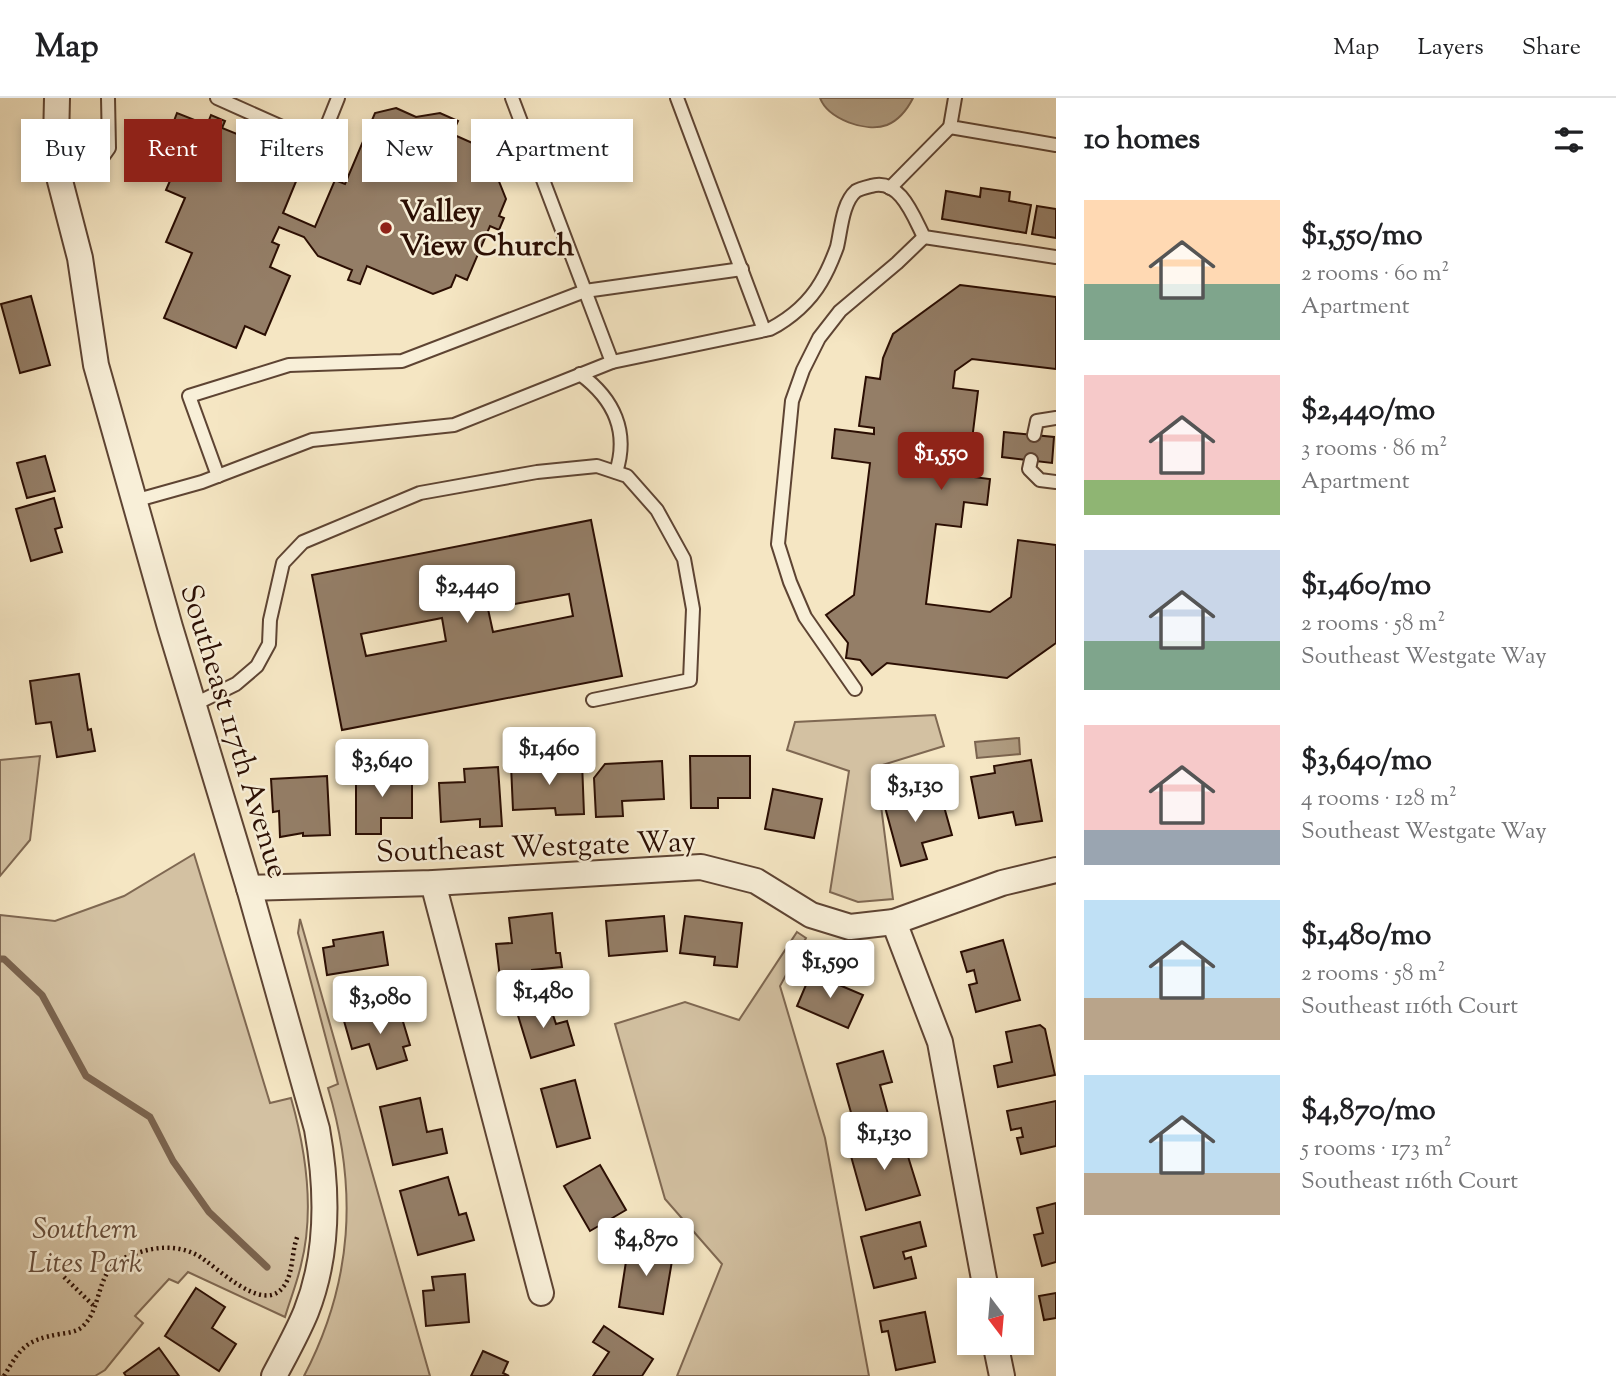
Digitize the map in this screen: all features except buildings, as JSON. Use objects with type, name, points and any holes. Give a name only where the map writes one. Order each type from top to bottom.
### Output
[{"type":"street","name":"Southeast 117th Avenue","points":[[57,98],[57,119]]},
{"type":"street","name":"Southeast 117th Avenue","points":[[62,182],[80,258],[96,365],[193,705],[249,888],[317,1129],[324,1166],[325,1228],[318,1273],[305,1313],[274,1376]]},
{"type":"street","name":"Southeast Westgate Way","points":[[249,888],[433,883],[702,867],[756,881],[811,915],[850,927],[894,922],[1002,883],[1056,870]]},
{"type":"street","points":[[433,883],[541,1293]]},
{"type":"street","points":[[894,922],[940,1042],[984,1278]]},
{"type":"street","points":[[998,1355],[1002,1376]]},
{"type":"lane","points":[[108,98],[108,119]]},
{"type":"lane","points":[[218,98],[300,135],[314,137],[324,133],[338,98]]},
{"type":"lane","points":[[512,98],[612,362]]},
{"type":"lane","points":[[677,98],[764,330]]},
{"type":"lane","points":[[890,188],[950,127],[956,98]]},
{"type":"lane","points":[[950,127],[1056,145]]},
{"type":"lane","points":[[134,501],[218,476],[312,440],[454,425],[612,362],[764,330],[784,322],[821,282],[836,249],[848,203],[856,191],[875,184],[890,188],[903,197],[924,237]]},
{"type":"lane","points":[[924,237],[1056,257]]},
{"type":"lane","points":[[855,689],[805,617],[778,544],[792,401],[803,370],[819,338],[840,311],[898,263],[924,237]]},
{"type":"lane","points":[[218,476],[189,396],[289,365],[402,361],[585,291],[742,270]]},
{"type":"lane","points":[[580,374],[607,400],[620,428],[622,453],[616,472]]},
{"type":"lane","points":[[1034,435],[1037,421],[1056,418]]},
{"type":"lane","points":[[1031,460],[1029,469],[1040,480],[1056,482]]},
{"type":"lane","points":[[193,705],[236,684],[257,666],[269,644],[270,620],[283,563],[303,542],[420,493],[537,472],[597,466],[627,475],[657,510],[684,559],[693,609],[690,680],[593,700]]},
{"type":"path","points":[[4,1376],[19,1350],[28,1343],[81,1328],[95,1307],[105,1278],[116,1262],[147,1249],[174,1247],[197,1255],[245,1290],[268,1296],[278,1293],[285,1285],[296,1237],[306,1229],[325,1228]]},
{"type":"path","points":[[64,1277],[95,1307]]},
{"type":"green space","points":[[935,715],[944,746],[876,767],[893,899],[858,902],[830,892],[849,771],[787,750],[795,722]]},
{"type":"green space","points":[[40,756],[30,840],[0,876],[0,760]]},
{"type":"green space","name":"Southern Lites Park","points":[[194,854],[270,1103],[291,1098],[301,1139],[307,1181],[307,1223],[298,1278],[285,1317],[188,1272],[178,1283],[169,1279],[135,1316],[143,1323],[105,1370],[95,1376],[0,1376],[0,915],[55,921],[124,896]]},
{"type":"green space","points":[[300,919],[430,1376],[304,1376],[333,1306],[346,1235],[347,1199],[338,1126],[328,1088],[338,1084],[298,933]]},
{"type":"green space","points":[[797,932],[806,938],[780,986],[825,1138],[869,1376],[677,1376],[722,1264],[665,1199],[615,1024],[685,1002],[739,1020]]},
{"type":"shaded area","points":[[820,98],[913,98],[895,120],[887,125],[869,127],[839,118],[824,106]]},
{"type":"shaded area","points":[[1019,738],[1020,754],[977,758],[975,742]]},
{"type":"waterway","points":[[0,959],[4,959],[42,995],[86,1076],[150,1117],[173,1161],[209,1212],[267,1267]]},
{"type":"place","name":"Valley View Church","points":[[386,228]]}]
